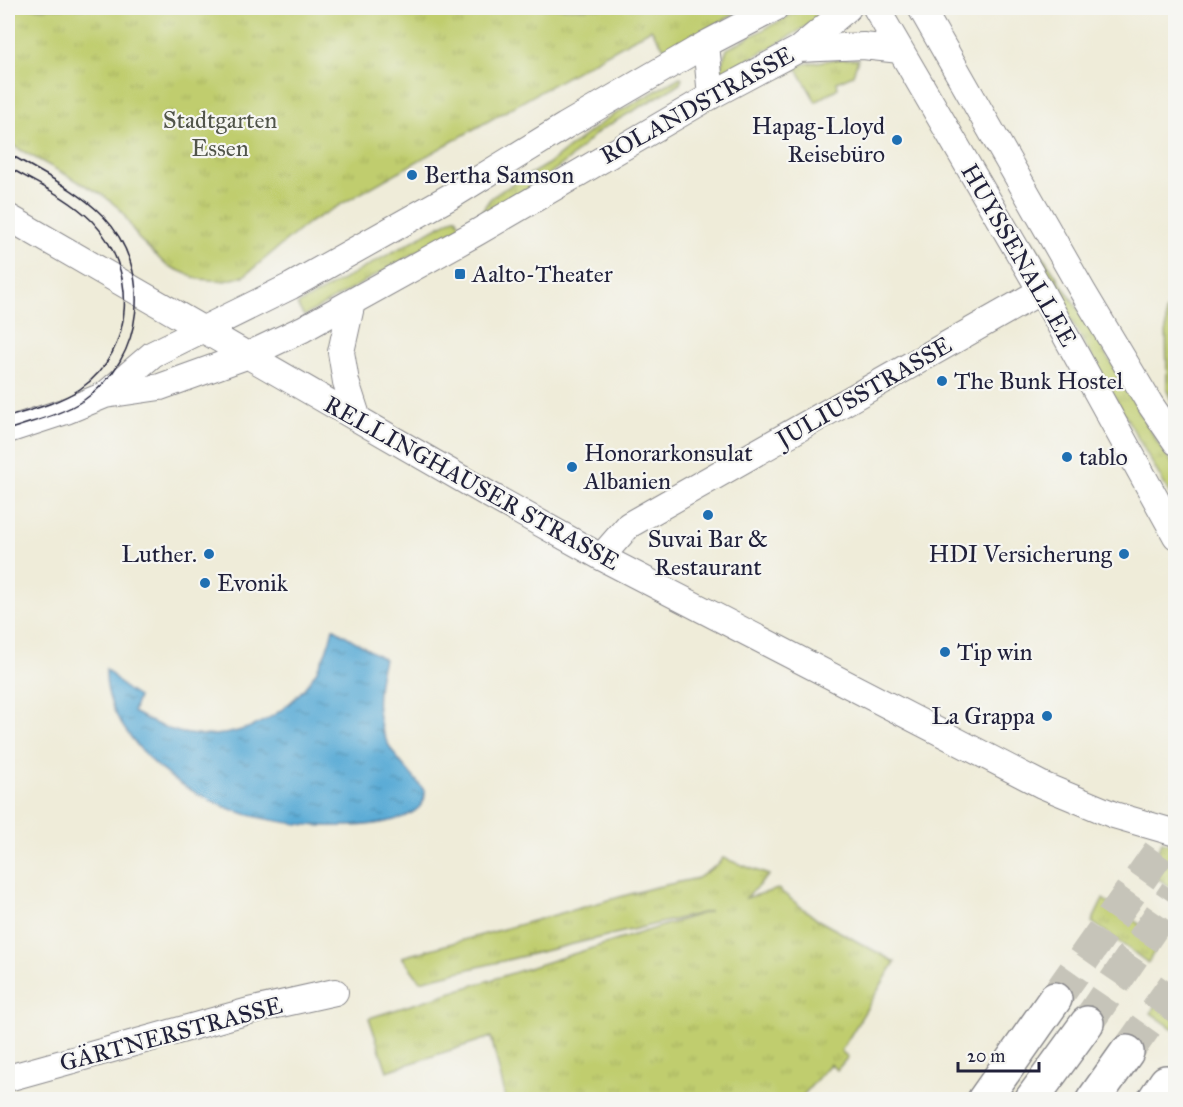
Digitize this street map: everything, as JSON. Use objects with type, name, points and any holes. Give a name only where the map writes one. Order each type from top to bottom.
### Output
[{"type":"highway","points":[[984,1100],[1055,999]]},
{"type":"highway","points":[[1031,1100],[1087,1023]]},
{"type":"highway","points":[[1095,1098],[1127,1052]]},
{"type":"street","name":"ROLANDSTRASSE","points":[[105,395],[160,387],[246,356],[303,329],[476,233],[711,96],[799,49],[848,8]]},
{"type":"street","name":"HUYSSENALLEE","points":[[876,8],[1041,291],[1176,536]]},
{"type":"street","name":"HUYSSENALLEE","points":[[921,8],[1083,292],[1150,404],[1176,442]]},
{"type":"street","name":"ROLANDSTRASSE","points":[[105,395],[153,354],[291,286],[453,195],[565,126],[706,44],[771,9]]},
{"type":"street","points":[[706,44],[711,96]]},
{"type":"street","points":[[799,49],[862,46],[900,50]]},
{"type":"street","name":"RELLINGHAUSER STRASSE","points":[[8,217],[246,356],[601,556],[1042,785],[1114,815],[1176,832]]},
{"type":"street","name":"JULIUSSTRASSE","points":[[601,556],[629,525],[1041,291]]},
{"type":"street","points":[[352,302],[341,352],[346,382],[358,419]]},
{"type":"street","points":[[8,429],[66,411],[105,395]]},
{"type":"street","name":"GÄRTNERSTRASSE","points":[[8,1078],[249,1011],[335,992]]},
{"type":"green space","name":"Stadtgarten Essen","points":[[8,8],[741,8],[733,15],[667,52],[651,29],[308,223],[244,276],[225,281],[198,279],[166,265],[138,238],[121,210],[103,195],[8,143]]},
{"type":"green space","points":[[804,8],[831,8],[779,43],[724,72],[719,71],[727,49]]},
{"type":"green space","points":[[838,59],[858,59],[853,75],[837,82],[838,88],[816,102],[797,69],[782,76],[780,73],[797,65]]},
{"type":"green space","points":[[680,77],[682,78],[680,84],[600,130],[568,160],[529,189],[479,215],[490,199],[499,192],[548,164],[608,118]]},
{"type":"green space","points":[[456,217],[461,227],[304,316],[297,305]]},
{"type":"green space","points":[[1032,240],[1091,328],[1159,445],[1175,467],[1175,503],[1027,243]]},
{"type":"green space","points":[[1175,303],[1175,409],[1167,390],[1166,311]]},
{"type":"green space","points":[[1162,842],[1175,846],[1175,891],[1148,871]]},
{"type":"green space","points":[[723,858],[769,875],[746,898],[778,889],[818,920],[895,962],[841,1051],[848,1057],[837,1070],[830,1064],[800,1099],[506,1099],[491,1037],[387,1071],[369,1018],[710,911],[420,981],[402,957],[652,888],[698,878]]},
{"type":"green space","points":[[1103,899],[1161,939],[1148,963],[1092,922]]},
{"type":"green space","points":[[1159,996],[1175,1007],[1175,1030],[1151,1013]]},
{"type":"water","points":[[333,628],[384,659],[378,695],[382,730],[393,752],[425,792],[422,804],[413,812],[400,818],[366,825],[333,826],[287,823],[238,812],[199,795],[162,770],[130,736],[119,721],[112,704],[107,687],[106,669],[126,689],[138,697],[133,712],[156,724],[181,733],[198,735],[222,734],[245,729],[266,720],[302,691],[316,672]]},
{"type":"tunnel","points":[[1055,999],[1176,828]]},
{"type":"tunnel","points":[[1087,1023],[1176,892]]},
{"type":"tunnel","points":[[1127,1052],[1176,983]]},
{"type":"tram line","points":[[8,153],[70,189],[103,216],[119,237],[130,261],[135,287],[136,312],[130,338],[120,361],[104,382],[75,405],[8,430]]},
{"type":"tram line","points":[[8,167],[63,198],[92,221],[107,240],[117,262],[123,285],[124,308],[121,331],[112,353],[98,373],[80,389],[63,398],[8,417]]},
{"type":"place","name":"Hapag-Lloyd Reisebüro","points":[[897,140]]},
{"type":"place","name":"Bertha Samson","points":[[412,175]]},
{"type":"place","name":"Aalto-Theater","points":[[460,274]]},
{"type":"place","name":"The Bunk Hostel","points":[[942,381]]},
{"type":"place","name":"tablo","points":[[1067,457]]},
{"type":"place","name":"Honorarkonsulat Albanien","points":[[572,467]]},
{"type":"place","name":"Suvai Bar & Restaurant","points":[[708,515]]},
{"type":"place","name":"Luther.","points":[[209,554]]},
{"type":"place","name":"HDI Versicherung","points":[[1124,554]]},
{"type":"place","name":"Evonik","points":[[205,583]]},
{"type":"place","name":"Tip win","points":[[945,652]]},
{"type":"place","name":"La Grappa","points":[[1047,716]]}]
